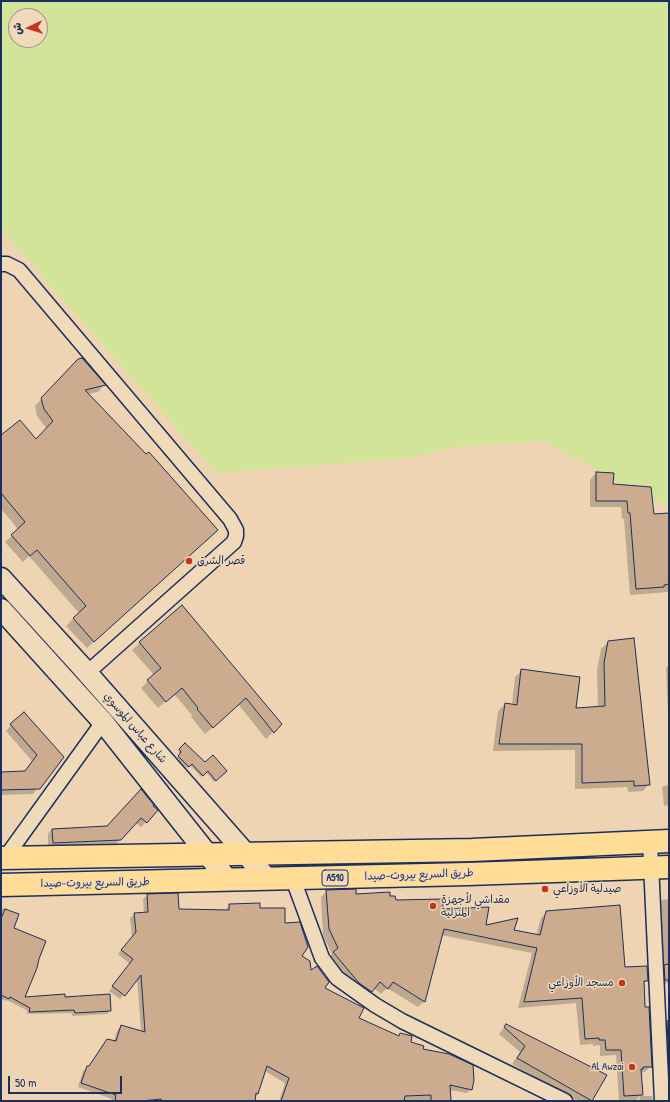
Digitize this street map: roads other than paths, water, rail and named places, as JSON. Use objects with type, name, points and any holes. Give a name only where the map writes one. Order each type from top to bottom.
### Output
[{"type":"highway","points":[[3,858],[472,850],[660,842]]},
{"type":"highway","name":"طريق السريع بيروت-صيدا","points":[[1,885],[227,879],[293,879],[660,867]]},
{"type":"street","points":[[1,264],[7,264],[19,270],[230,519],[236,530],[234,542],[87,673]]},
{"type":"street","name":"شارع عباس الموسوي","points":[[1,578],[247,854],[267,879]]},
{"type":"street","name":"شارع عباس الموسوي","points":[[1,609],[103,722],[227,879]]},
{"type":"street","points":[[3,858],[103,722]]},
{"type":"street","points":[[660,842],[662,1101]]},
{"type":"street","points":[[293,879],[322,958],[337,978],[375,1005],[402,1021],[564,1101]]},
{"type":"place","name":"قصر الشرق","points":[[189,561]]},
{"type":"place","name":"صيدلية الأوزاعي","points":[[545,889]]},
{"type":"place","name":"مقداشي لأجهزة المنزلية","points":[[433,906]]},
{"type":"place","name":"مسجد الأوزاعي","points":[[622,983]]},
{"type":"place","name":"Al Awzai","points":[[632,1067]]}]
